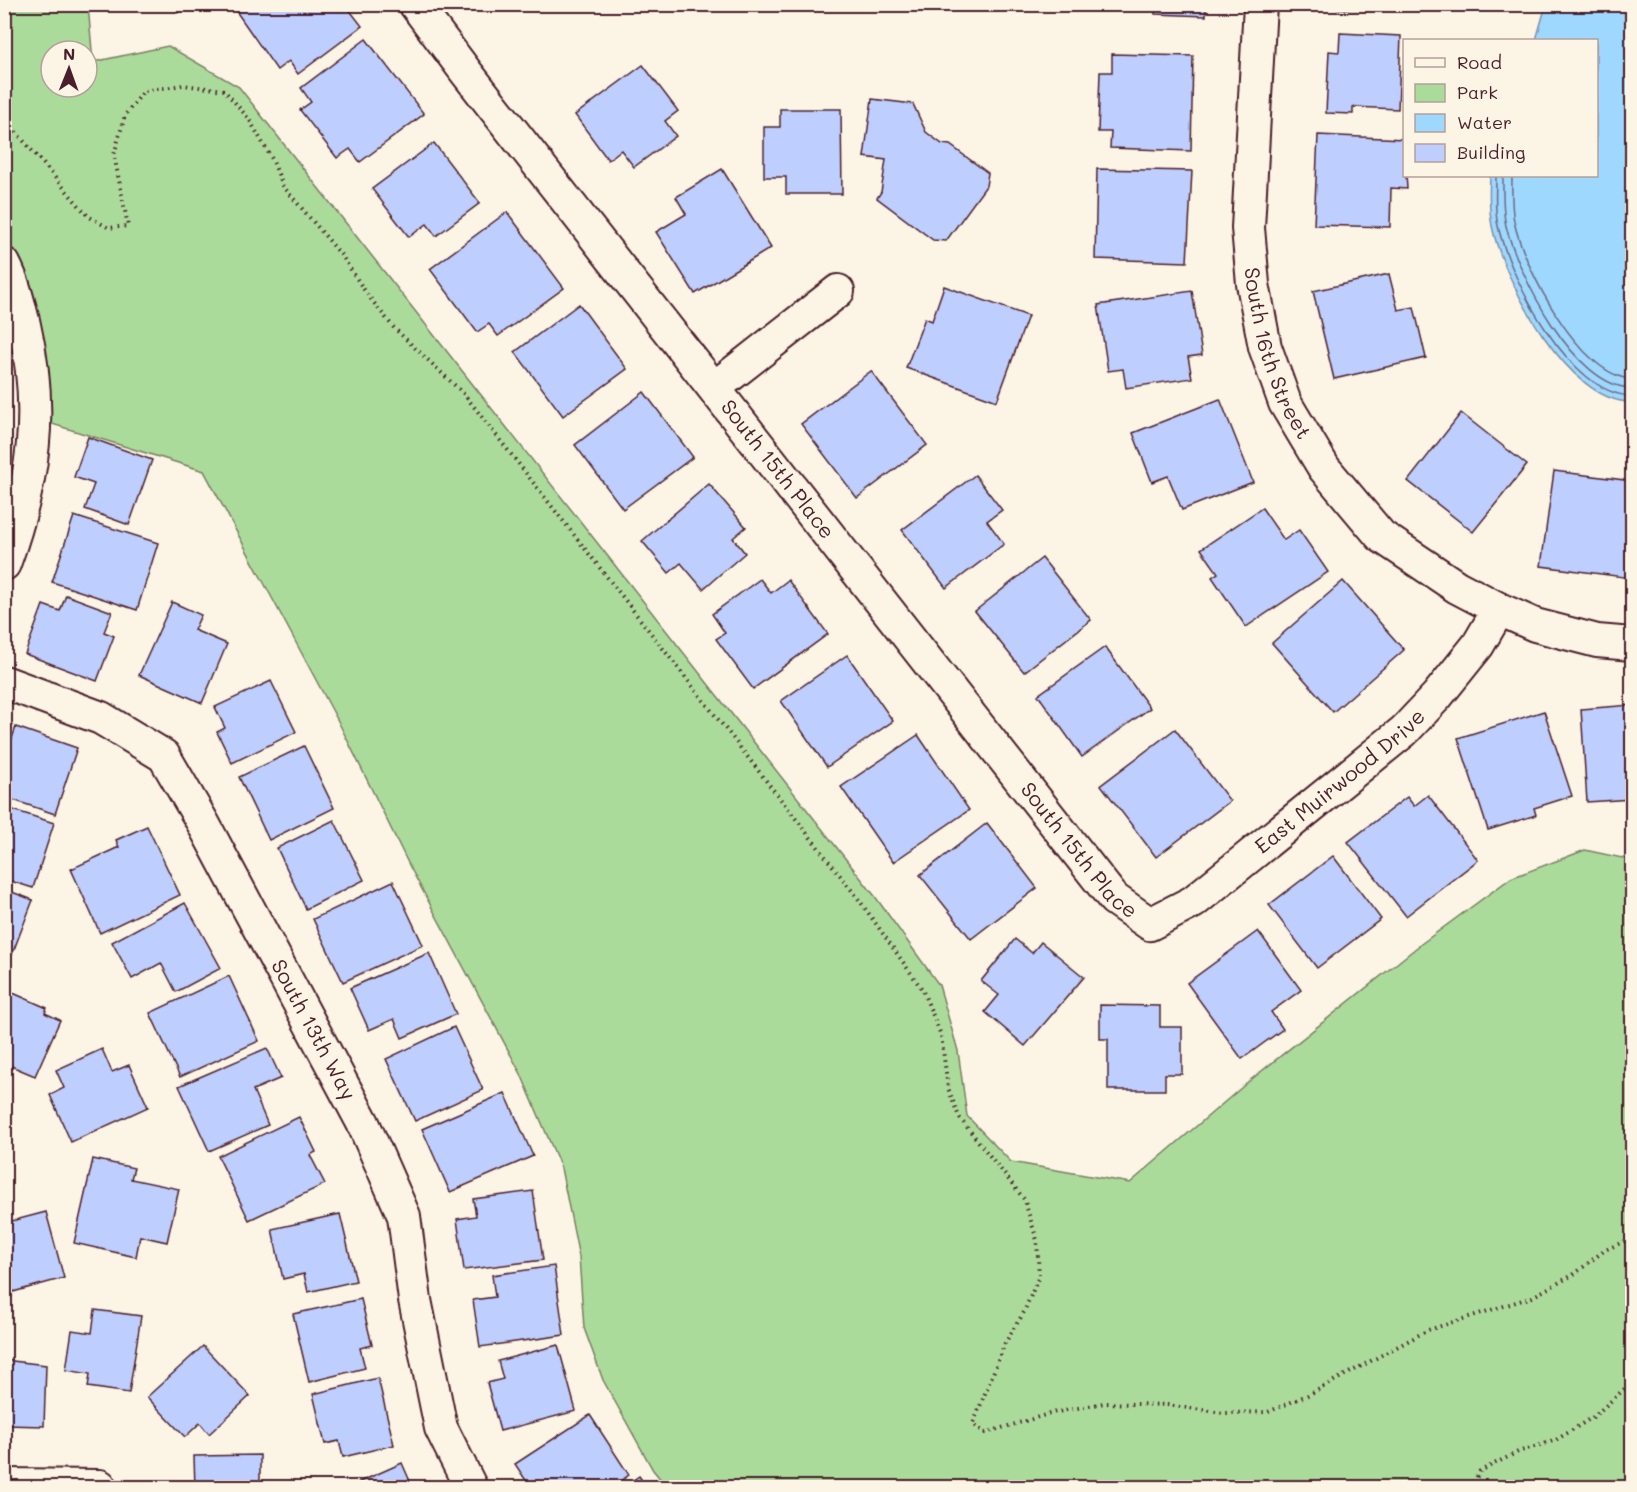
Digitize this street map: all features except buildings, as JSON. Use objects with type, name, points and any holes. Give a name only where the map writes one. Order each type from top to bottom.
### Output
[{"type":"street","name":"South 15th Place","points":[[415,4],[1114,899],[1150,924]]},
{"type":"street","name":"South 16th Street","points":[[1260,4],[1248,228],[1253,284],[1265,347],[1285,403],[1324,468],[1381,536],[1457,587],[1535,625],[1597,641],[1632,644]]},
{"type":"street","points":[[4,264],[19,305],[33,366],[36,420],[33,459],[24,505],[4,564]]},
{"type":"street","points":[[714,388],[838,291]]},
{"type":"street","name":"East Muirwood Drive","points":[[1150,924],[1193,903],[1404,731],[1437,696],[1478,645],[1499,609]]},
{"type":"street","name":"South 13th Way","points":[[4,682],[101,718],[164,756],[198,813],[363,1123],[404,1216],[415,1300],[441,1428],[471,1488]]},
{"type":"street","points":[[4,1485],[100,1486]]},
{"type":"path","points":[[4,118],[88,216],[109,228],[128,226],[114,155],[125,115],[144,92],[183,85],[224,90],[249,119],[272,159],[283,186],[342,256],[373,302],[394,328],[464,394],[857,897],[922,989],[941,1035],[948,1088],[959,1117],[1024,1199],[1037,1240],[1039,1276],[1024,1312],[1005,1343],[973,1424],[985,1433],[1052,1413],[1104,1403],[1167,1406],[1224,1413],[1268,1412],[1310,1394],[1428,1330],[1532,1297],[1574,1275],[1605,1250],[1632,1238]]},
{"type":"path","points":[[1471,1488],[1480,1471],[1518,1452],[1556,1440],[1593,1417],[1632,1382]]},
{"type":"green space","points":[[5,5],[88,5],[91,39],[39,39],[39,99],[99,99],[99,61],[168,46],[239,87],[874,895],[939,985],[958,1051],[967,1116],[1011,1162],[1130,1183],[1248,1082],[1421,944],[1511,878],[1585,850],[1632,860],[1632,1487],[667,1487],[653,1470],[603,1380],[584,1328],[579,1257],[561,1168],[521,1074],[410,867],[338,721],[204,471],[36,419],[5,264]]},
{"type":"water","points":[[1546,5],[1632,5],[1632,402],[1608,397],[1585,383],[1542,335],[1510,277],[1492,226],[1489,201],[1490,177],[1598,177],[1598,39],[1536,39]]}]
